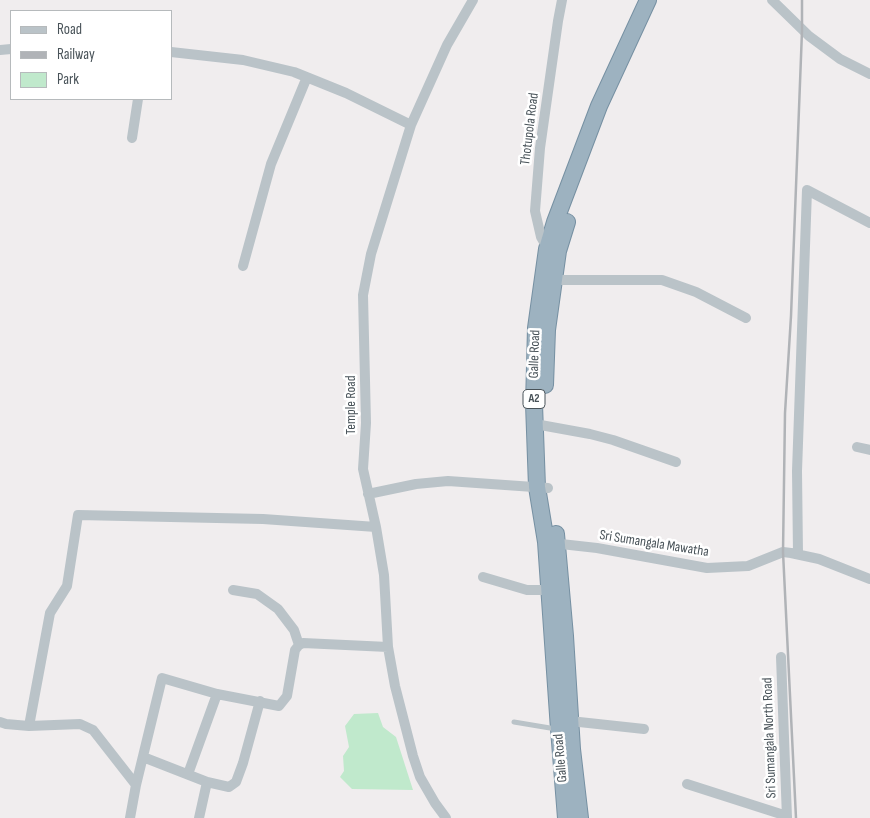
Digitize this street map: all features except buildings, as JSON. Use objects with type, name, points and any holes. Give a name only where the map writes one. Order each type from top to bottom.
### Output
[{"type":"highway","name":"Galle Road","points":[[566,818],[564,725],[552,543],[543,488],[536,328],[568,188],[599,106],[648,0]]},
{"type":"highway","name":"Galle Road","points":[[553,250],[608,112],[658,0]]},
{"type":"highway","name":"Galle Road","points":[[552,543],[549,590],[564,725],[580,818]]},
{"type":"street","name":"Temple Road","points":[[446,818],[420,777],[395,686],[388,647],[384,574],[363,469],[366,423],[363,295],[371,254],[411,125],[447,45],[474,0]]},
{"type":"street","name":"Thotupola Road","points":[[553,250],[541,237],[535,211],[540,148],[562,0]]},
{"type":"street","points":[[772,0],[809,36],[840,58],[870,74]]},
{"type":"street","points":[[172,52],[243,60],[294,72],[346,93],[411,125]]},
{"type":"street","points":[[243,266],[271,164],[307,77]]},
{"type":"street","points":[[132,138],[138,100]]},
{"type":"street","points":[[798,554],[797,471],[807,190],[870,222]]},
{"type":"street","points":[[548,280],[662,280],[696,292],[746,318]]},
{"type":"street","points":[[540,425],[613,440],[676,462]]},
{"type":"street","points":[[858,447],[870,450]]},
{"type":"street","points":[[368,494],[416,484],[448,481],[543,488]]},
{"type":"street","points":[[30,726],[50,613],[67,586],[78,515],[263,519],[376,527]]},
{"type":"street","name":"Sri Sumangala Mawatha","points":[[552,543],[597,548],[707,568],[748,566],[784,552],[819,559],[870,579]]},
{"type":"street","points":[[484,577],[527,590],[549,590]]},
{"type":"street","points":[[233,590],[257,594],[278,609],[294,630],[299,645]]},
{"type":"street","points":[[130,818],[136,785],[162,678],[217,694],[279,706],[288,696],[295,650],[299,645],[303,643],[388,647]]},
{"type":"street","name":"Sri Sumangala North Road","points":[[781,657],[787,817]]},
{"type":"street","points":[[188,774],[217,694]]},
{"type":"street","points":[[143,757],[207,782],[229,787],[236,782],[243,763],[260,702]]},
{"type":"street","points":[[0,722],[30,726],[80,724],[93,730],[136,785]]},
{"type":"street","points":[[564,725],[644,729]]},
{"type":"street","points":[[199,818],[207,782]]},
{"type":"street","points":[[687,784],[787,817]]},
{"type":"lane","points":[[514,722],[564,725]]},
{"type":"green space","points":[[378,713],[383,727],[396,737],[413,790],[352,789],[340,777],[344,771],[343,756],[349,747],[345,726],[354,714]]},
{"type":"railway","points":[[796,818],[783,552],[785,413],[791,316],[802,0]]}]
